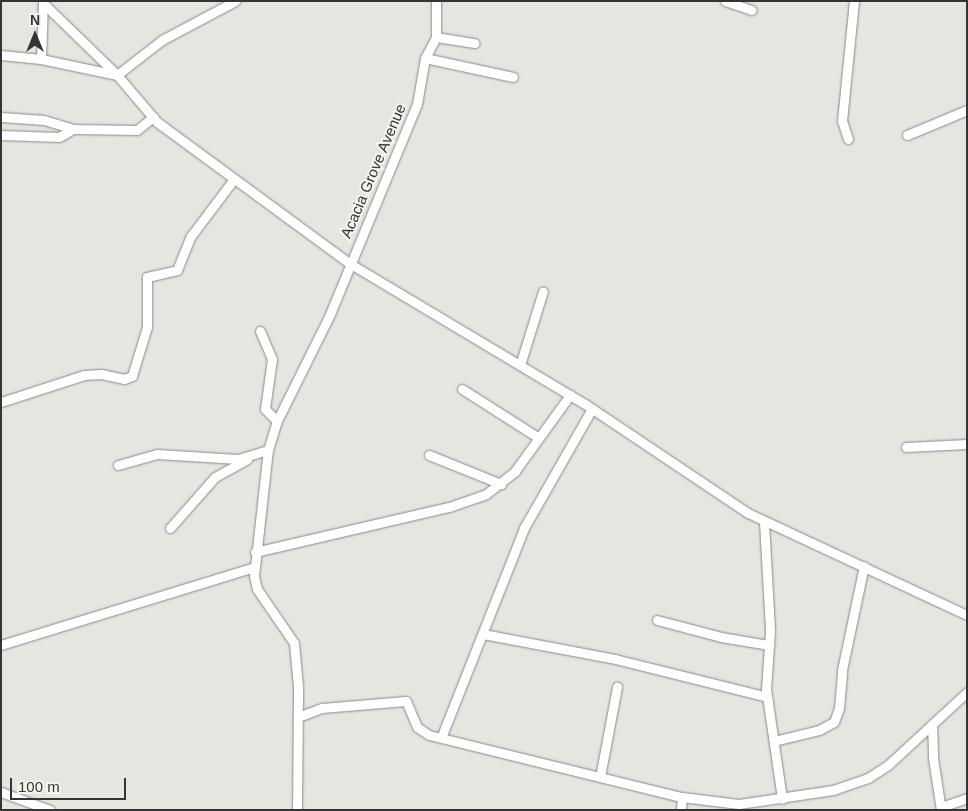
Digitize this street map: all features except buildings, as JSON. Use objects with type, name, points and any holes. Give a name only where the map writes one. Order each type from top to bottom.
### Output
[{"type":"street","points":[[1,55],[41,59],[117,75],[162,40],[235,1]]},
{"type":"street","name":"Acacia Grove Avenue","points":[[297,810],[298,717],[294,643],[257,590],[254,567],[268,450],[277,421],[330,314],[349,263],[417,104],[425,58],[436,37],[436,1]]},
{"type":"street","points":[[725,1],[751,10]]},
{"type":"street","points":[[848,139],[842,122],[854,1]]},
{"type":"street","points":[[43,2],[117,75],[154,117],[234,179],[349,263],[570,395],[764,522],[864,566],[967,616]]},
{"type":"street","points":[[41,59],[43,2]]},
{"type":"street","points":[[436,37],[475,43]]},
{"type":"street","points":[[425,58],[513,77]]},
{"type":"street","points":[[907,135],[967,110]]},
{"type":"street","points":[[1,117],[44,120],[73,129],[138,130],[154,117]]},
{"type":"street","points":[[1,135],[59,137],[73,129]]},
{"type":"street","points":[[1,402],[84,375],[101,374],[124,379],[132,376],[148,327],[147,277],[177,270],[191,236],[234,179]]},
{"type":"street","points":[[520,365],[543,291]]},
{"type":"street","points":[[260,331],[272,355],[265,408],[277,421]]},
{"type":"street","points":[[462,389],[539,438]]},
{"type":"street","points":[[255,552],[449,507],[486,494],[501,484],[539,438],[570,395]]},
{"type":"street","points":[[441,738],[524,528],[592,409]]},
{"type":"street","points":[[906,447],[967,444]]},
{"type":"street","points":[[170,528],[216,477],[249,458],[268,450]]},
{"type":"street","points":[[118,465],[157,454],[249,458]]},
{"type":"street","points":[[429,455],[501,484]]},
{"type":"street","points":[[764,522],[770,645],[767,697],[774,741],[778,803]]},
{"type":"street","points":[[774,741],[820,730],[834,722],[864,566]]},
{"type":"street","points":[[1,645],[254,567]]},
{"type":"street","points":[[657,620],[722,638],[770,645]]},
{"type":"street","points":[[483,634],[614,659],[767,697]]},
{"type":"street","points":[[600,777],[617,688]]},
{"type":"street","points":[[298,717],[322,708],[406,701],[419,730],[441,738],[682,798],[725,804],[778,803],[833,790],[868,778],[888,765],[967,692]]},
{"type":"street","points":[[932,724],[933,758],[941,808],[967,798]]},
{"type":"street","points":[[1,792],[50,810]]},
{"type":"street","points":[[681,810],[682,798]]}]
